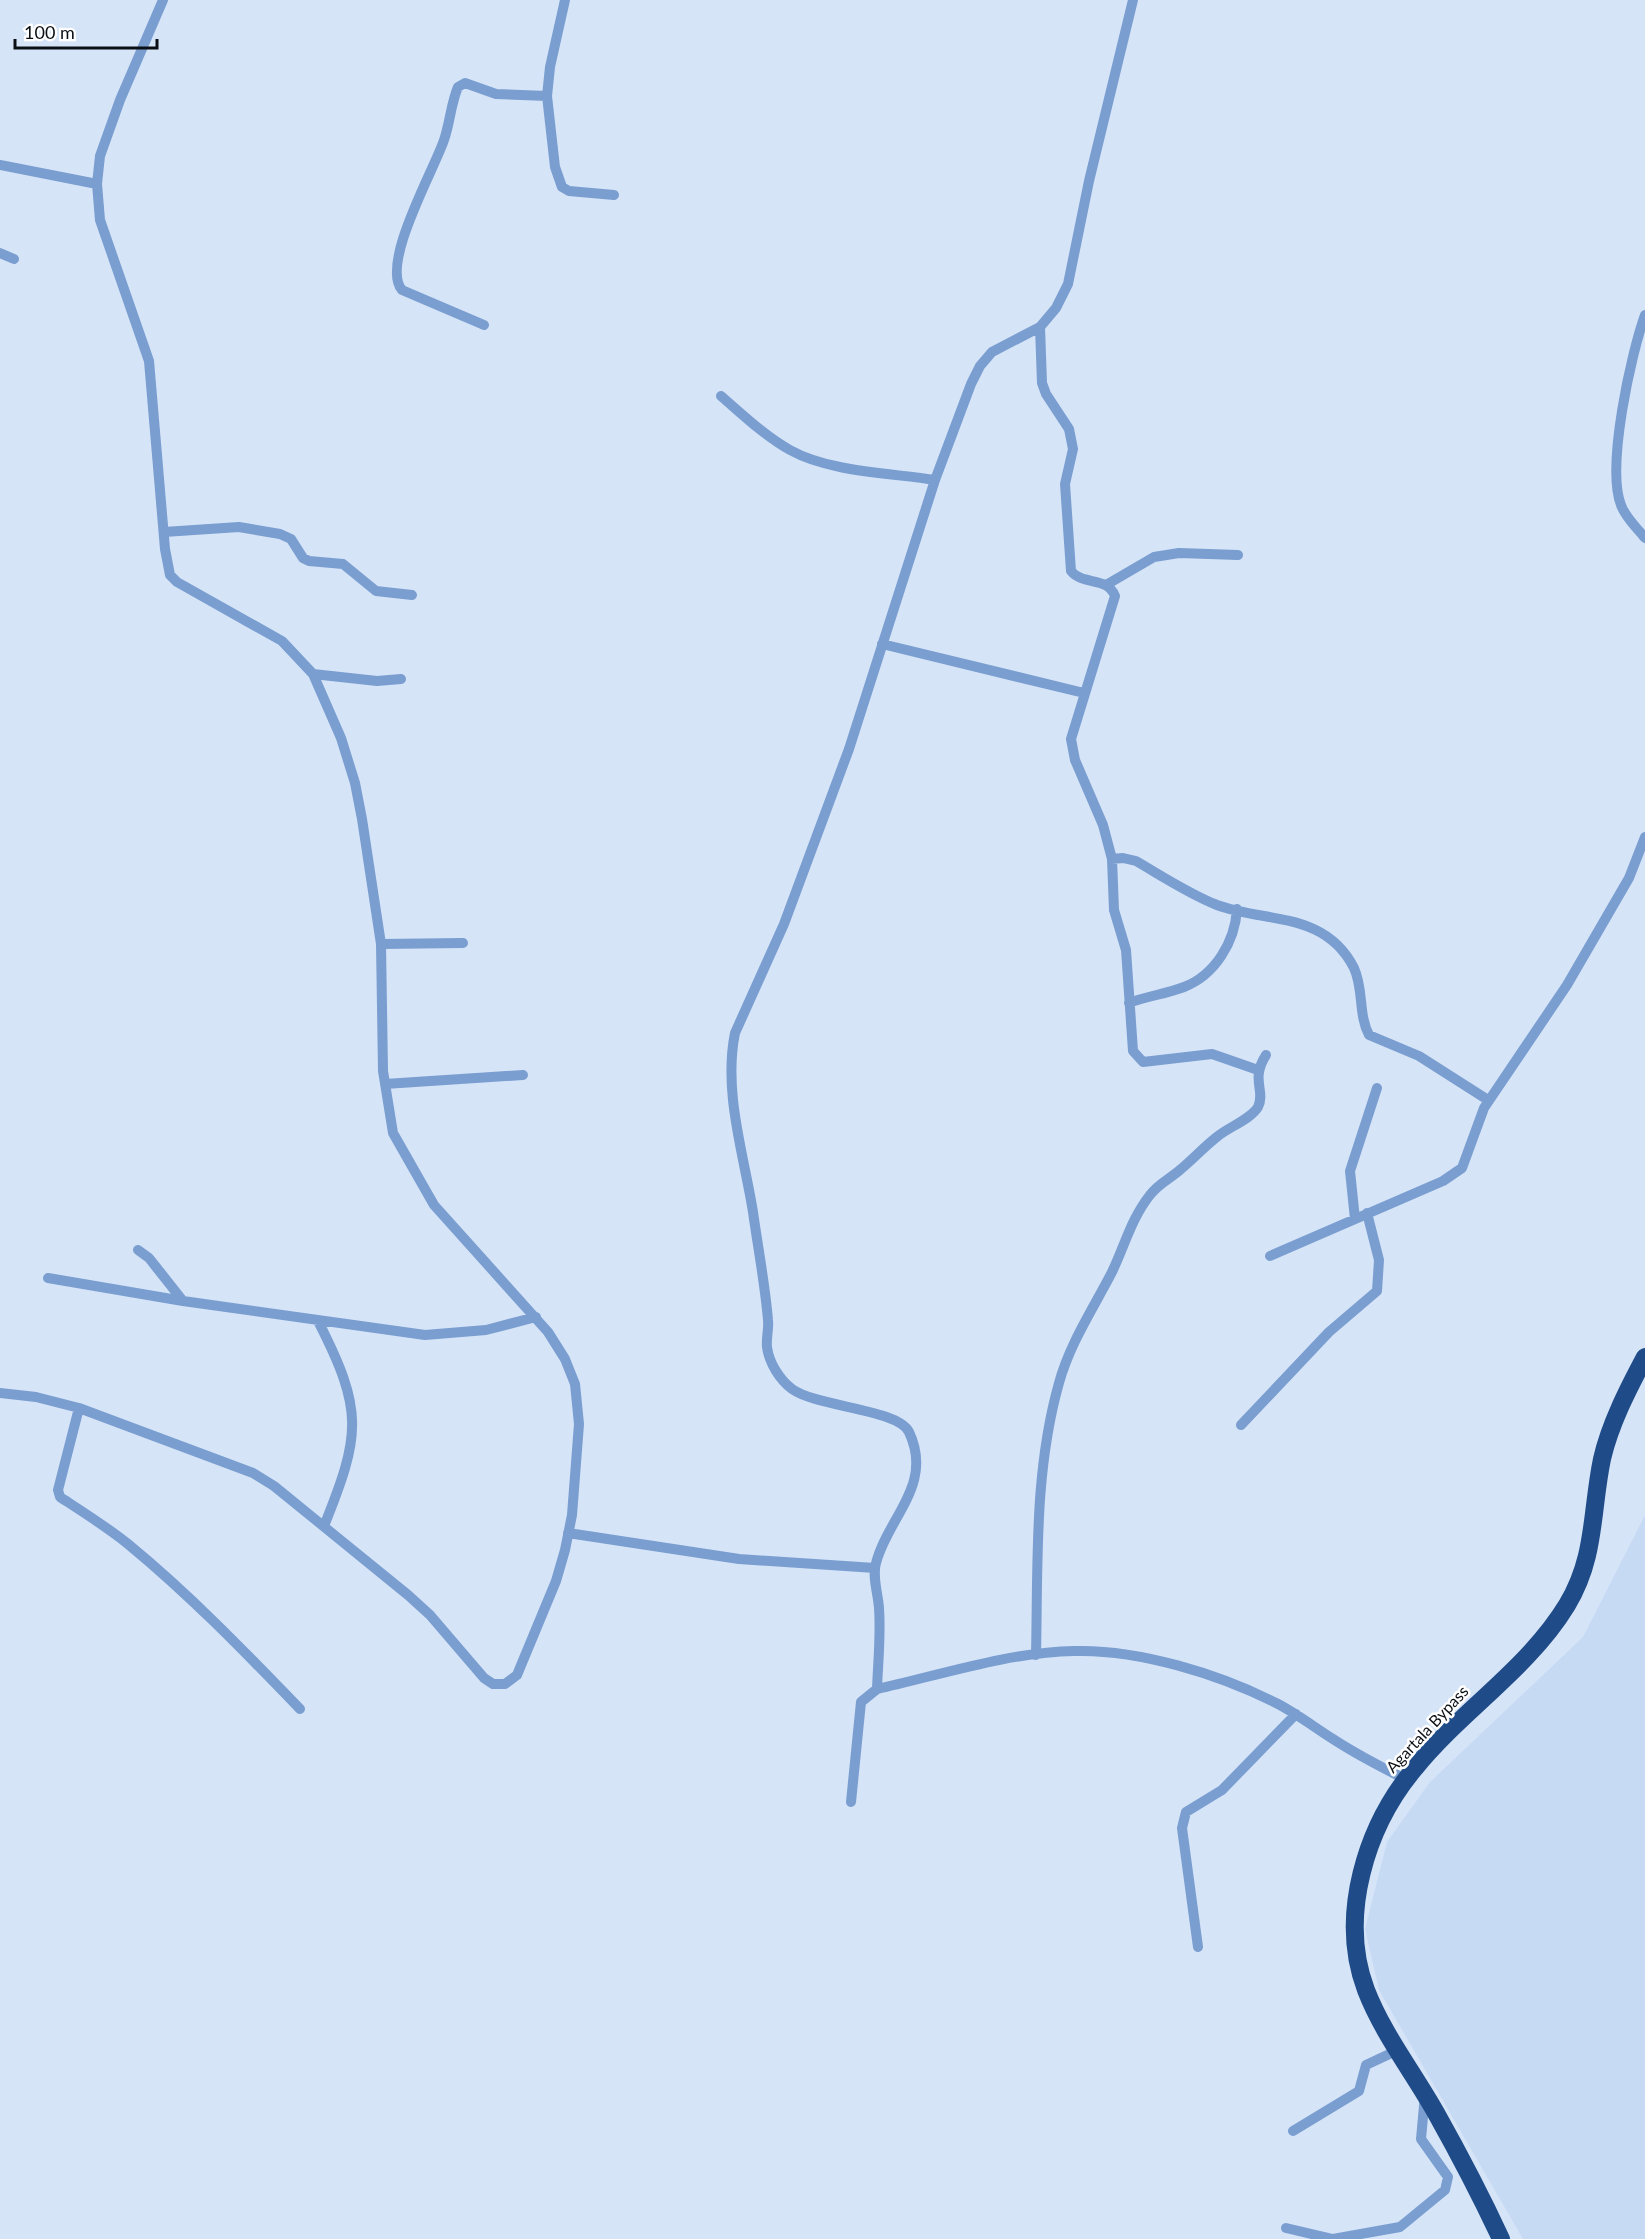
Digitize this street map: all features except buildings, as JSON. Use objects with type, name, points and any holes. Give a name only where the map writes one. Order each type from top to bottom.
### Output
[{"type":"highway","name":"Agartala Bypass","points":[[1501,2239],[1425,2095],[1366,1991],[1360,1972],[1356,1933],[1359,1897],[1369,1845],[1378,1823],[1405,1779],[1540,1641],[1566,1606],[1578,1585],[1591,1544],[1602,1459],[1608,1440],[1645,1357]]},
{"type":"street","points":[[0,1393],[36,1397],[79,1408],[254,1473],[274,1486],[416,1602],[484,1678],[498,1685],[514,1679],[528,1651],[556,1581],[568,1533],[579,1407],[565,1359],[536,1317],[425,1192],[393,1133],[385,1084],[381,944],[356,783],[341,738],[313,674],[282,641],[177,582],[171,576],[168,567],[149,361],[100,220],[97,184],[100,156],[120,100],[163,0]]},
{"type":"street","points":[[565,0],[550,67],[547,96],[555,166],[562,187],[568,192],[614,195]]},
{"type":"street","points":[[877,1689],[879,1623],[875,1568],[912,1486],[917,1463],[915,1450],[909,1432],[897,1420],[854,1410],[794,1390],[782,1379],[772,1363],[767,1347],[766,1302],[734,1101],[731,1053],[735,1033],[784,924],[845,760],[935,480],[980,366],[992,352],[1040,327],[1056,308],[1068,284],[1089,181],[1133,0]]},
{"type":"street","points":[[484,325],[402,290],[397,284],[396,270],[409,220],[439,155],[458,87],[465,83],[503,95],[547,96]]},
{"type":"street","points":[[0,165],[97,184]]},
{"type":"street","points":[[0,253],[14,259]]},
{"type":"street","points":[[1645,315],[1630,364],[1616,482],[1621,506],[1645,538]]},
{"type":"street","points":[[1040,327],[1042,383],[1046,394],[1069,429],[1073,449],[1065,484],[1071,571],[1082,580],[1106,585],[1113,589],[1115,596],[1114,606],[1071,729],[1072,749],[1103,825],[1112,859],[1114,910],[1126,950],[1132,1045],[1138,1060],[1150,1062],[1212,1054],[1258,1070]]},
{"type":"street","points":[[721,396],[763,432],[791,451],[813,460],[935,480]]},
{"type":"street","points":[[164,532],[239,527],[280,534],[291,539],[303,558],[309,561],[343,564],[376,591],[412,595]]},
{"type":"street","points":[[1106,585],[1154,557],[1179,553],[1239,555]]},
{"type":"street","points":[[882,644],[1084,693]]},
{"type":"street","points":[[313,674],[377,681],[401,679]]},
{"type":"street","points":[[1270,1256],[1443,1181],[1460,1171],[1488,1101],[1567,985],[1631,874],[1645,837]]},
{"type":"street","points":[[1112,859],[1123,858],[1136,861],[1204,899],[1238,909],[1294,920],[1323,934],[1340,949],[1353,968],[1362,991],[1364,1026],[1369,1035],[1419,1056],[1488,1101]]},
{"type":"street","points":[[1631,874],[1645,868]]},
{"type":"street","points":[[1129,1003],[1184,988],[1203,978],[1221,957],[1232,935],[1238,909]]},
{"type":"street","points":[[381,944],[462,943]]},
{"type":"street","points":[[1036,1654],[1039,1509],[1043,1467],[1059,1383],[1066,1362],[1125,1245],[1136,1214],[1155,1188],[1179,1171],[1218,1136],[1255,1111],[1260,1102],[1258,1070],[1266,1055]]},
{"type":"street","points":[[385,1084],[523,1075]]},
{"type":"street","points":[[1355,1219],[1350,1171],[1377,1088]]},
{"type":"street","points":[[1241,1425],[1329,1332],[1377,1292],[1380,1282],[1379,1260],[1367,1213]]},
{"type":"street","points":[[138,1250],[149,1258],[183,1301]]},
{"type":"street","points":[[48,1278],[183,1301],[425,1335],[486,1330],[536,1317]]},
{"type":"street","points":[[318,1321],[337,1357],[347,1387],[354,1421],[346,1468],[324,1526]]},
{"type":"street","points":[[79,1408],[58,1490],[60,1497],[126,1542],[184,1593],[235,1640],[300,1709]]},
{"type":"street","points":[[568,1533],[739,1559],[875,1568]]},
{"type":"street","points":[[851,1802],[861,1702],[877,1689],[1036,1654],[1100,1651],[1173,1665],[1249,1690],[1296,1714],[1366,1759],[1405,1779]]},
{"type":"street","points":[[1198,1947],[1182,1827],[1186,1812],[1222,1790],[1296,1714]]},
{"type":"street","points":[[1293,2131],[1359,2091],[1366,2065],[1398,2050]]},
{"type":"street","points":[[1286,2228],[1333,2239],[1400,2227],[1445,2190],[1448,2177],[1421,2139],[1425,2095]]},
{"type":"shaded area","points":[[1645,1515],[1645,2239],[1523,2239],[1379,1990],[1365,1929],[1387,1842],[1430,1782],[1583,1637]]}]
